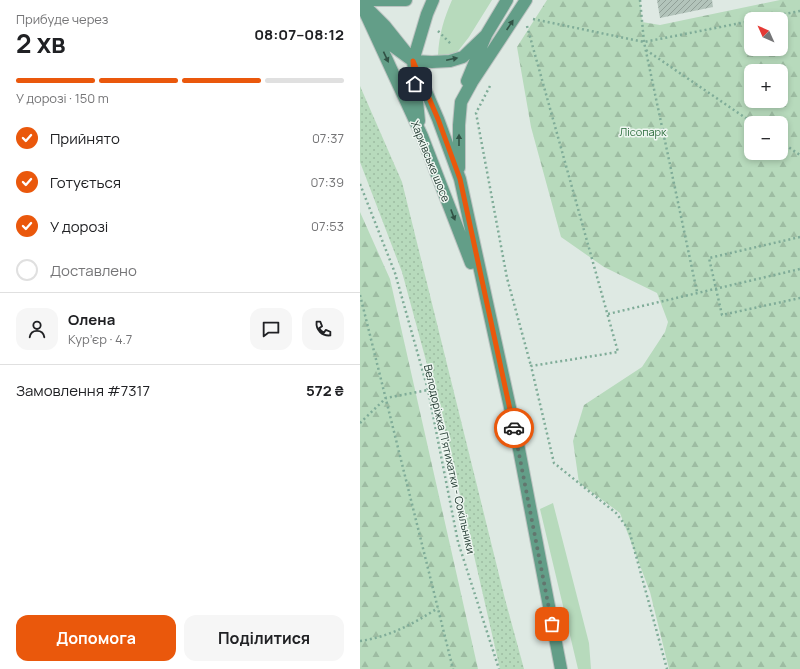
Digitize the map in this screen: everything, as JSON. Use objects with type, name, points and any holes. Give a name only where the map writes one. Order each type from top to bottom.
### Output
[{"type":"main road","points":[[361,1],[406,0]]},
{"type":"main road","points":[[422,136],[413,61],[433,0]]},
{"type":"main road","points":[[460,179],[459,125],[461,102],[472,66],[486,34],[507,0]]},
{"type":"main road","points":[[461,102],[475,77],[526,0]]},
{"type":"main road","name":"Харківське шосе","points":[[361,1],[422,136],[485,300]]},
{"type":"main road","name":"Харківське шосе","points":[[361,1],[385,26],[413,61],[438,119],[460,179],[485,300],[518,444],[561,669]]},
{"type":"main road","points":[[369,21],[387,42],[413,61],[432,62],[463,57],[486,34]]},
{"type":"path","points":[[640,0],[644,42],[697,292]]},
{"type":"path","points":[[788,13],[800,11]]},
{"type":"path","points":[[532,19],[644,42],[744,22]]},
{"type":"path","points":[[527,25],[618,352],[531,366]]},
{"type":"path","points":[[436,29],[456,49]]},
{"type":"path","points":[[646,50],[744,117]]},
{"type":"path","points":[[490,85],[476,113],[507,278],[531,366],[554,463],[616,513],[629,530],[667,669]]},
{"type":"path","points":[[788,147],[800,155]]},
{"type":"path","name":"Велодоріжка П'ятихатки - Сокільники","points":[[360,184],[395,273],[428,390],[458,542],[499,669]]},
{"type":"path","points":[[800,237],[709,258],[717,287],[722,315],[800,298]]},
{"type":"path","points":[[608,314],[717,287],[800,269]]},
{"type":"path","points":[[360,295],[453,669]]},
{"type":"path","points":[[360,423],[386,398],[428,390]]},
{"type":"path","points":[[360,641],[378,638],[416,623],[438,608]]},
{"type":"green space","points":[[452,0],[492,0],[469,37],[455,55],[438,55],[442,27]]},
{"type":"green space","name":"Лісопарк","points":[[547,0],[640,0],[642,22],[660,25],[780,0],[800,0],[800,669],[669,669],[650,592],[620,513],[579,483],[573,441],[584,405],[642,367],[665,332],[668,322],[657,293],[604,267],[561,237],[531,127],[517,47]]},
{"type":"green space","points":[[360,86],[402,182],[505,599],[524,669],[500,669],[448,442],[402,272],[360,162]]},
{"type":"green space","points":[[360,212],[390,279],[478,669],[360,669]]},
{"type":"green space","points":[[553,503],[589,643],[591,669],[578,669],[540,509]]},
{"type":"building","points":[[657,0],[712,0],[713,7],[660,18]]},
{"type":"way so far","points":[[514,428],[552,624]]},
{"type":"route","points":[[415,84],[413,61],[438,119],[460,179],[485,300],[514,428]]}]
